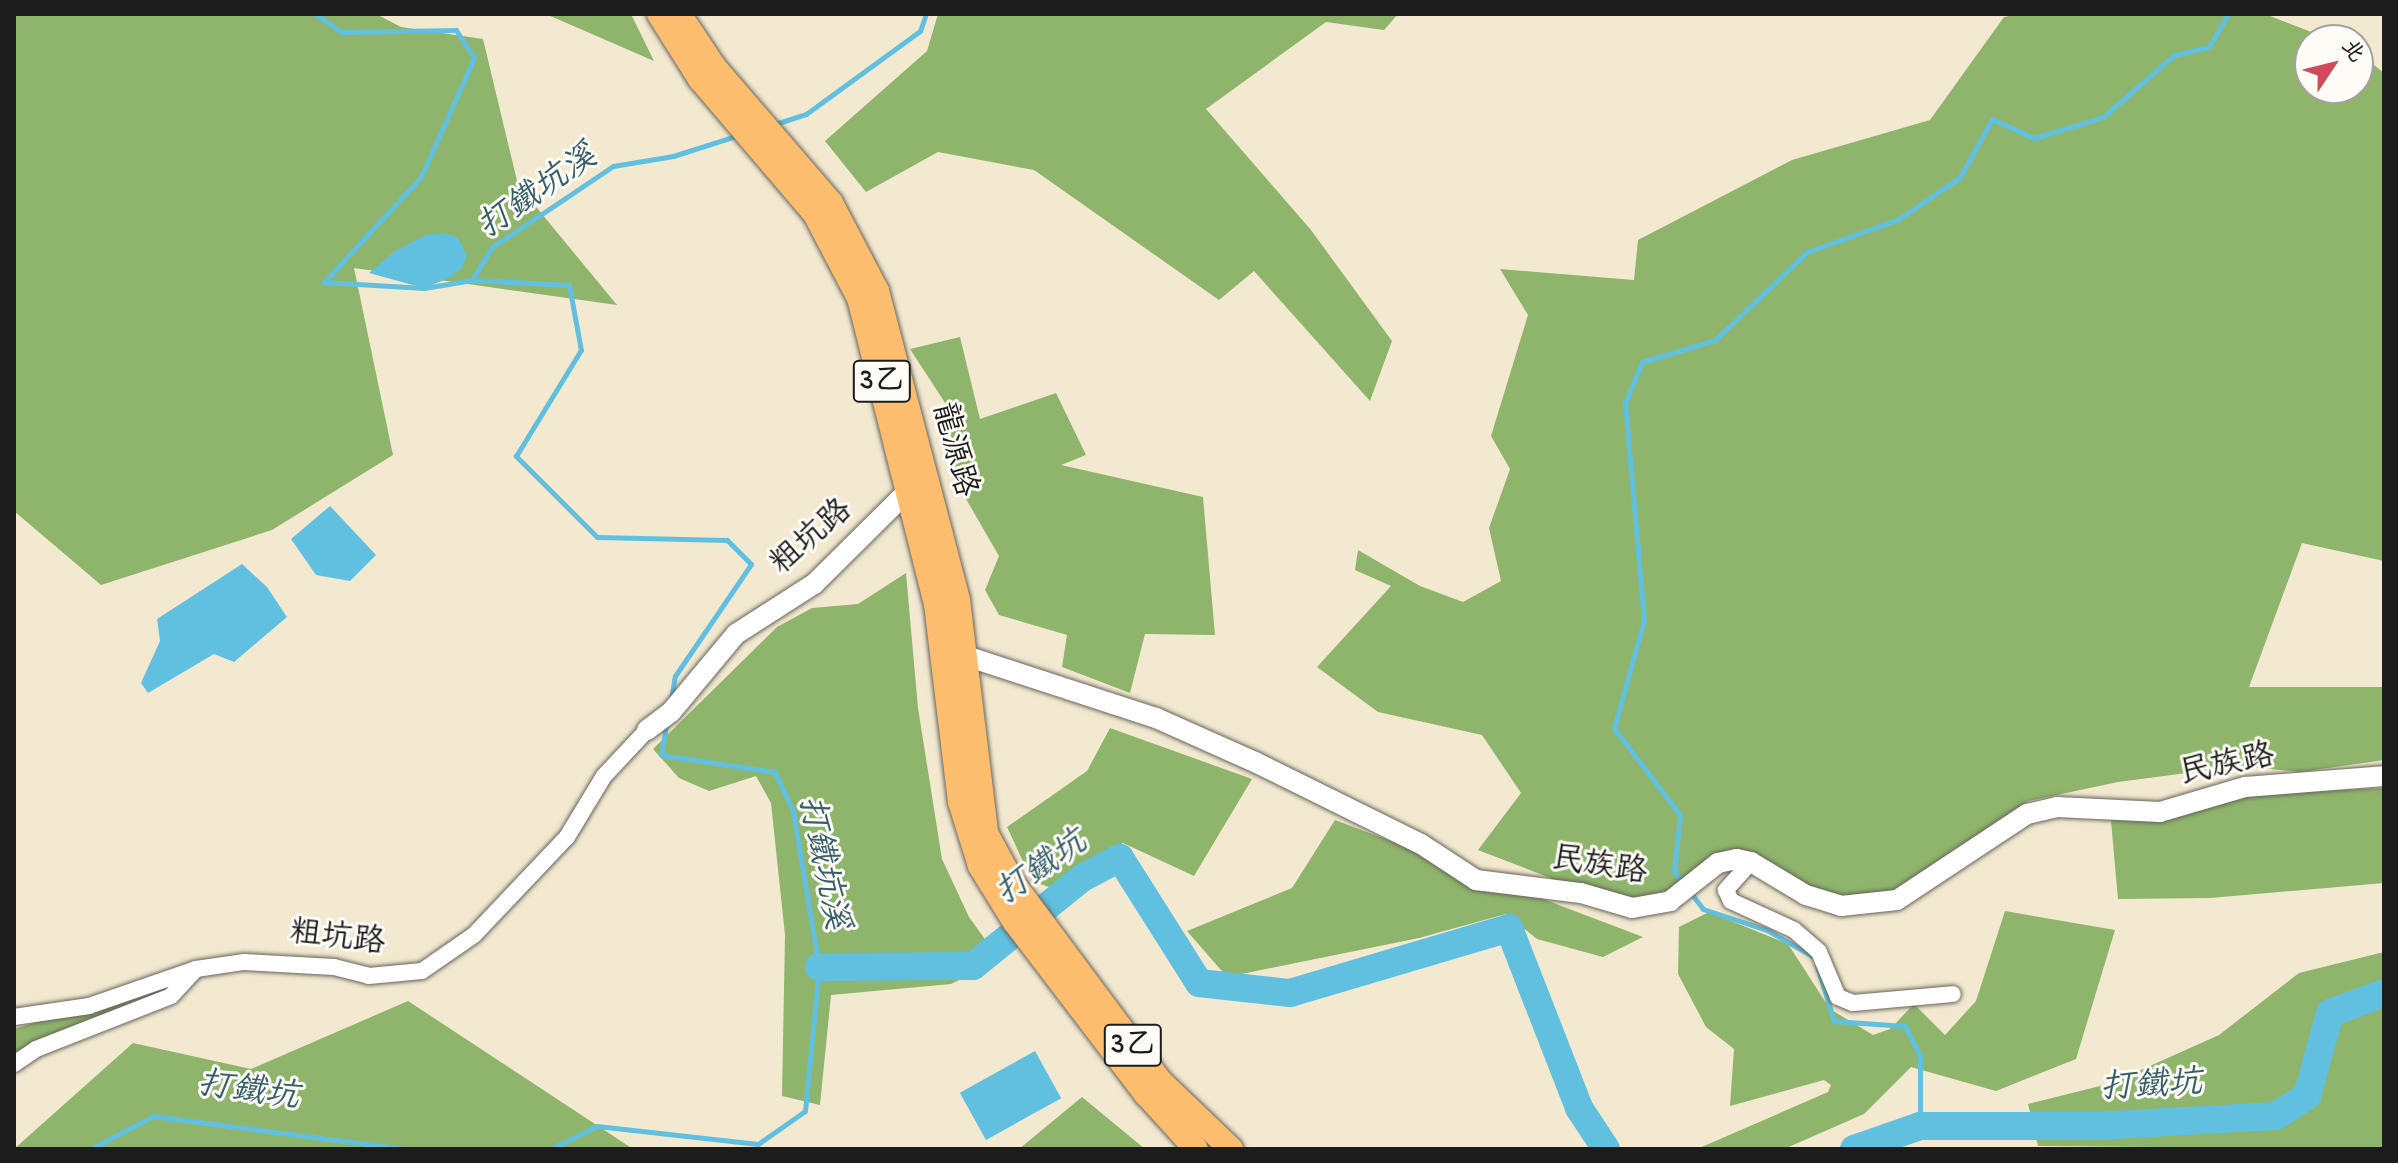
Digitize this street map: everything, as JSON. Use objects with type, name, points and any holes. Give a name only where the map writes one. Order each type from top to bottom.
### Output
[{"type":"main road","name":"3乙","points":[[659,14],[676,47],[758,128],[815,214],[854,285],[953,652]]},
{"type":"main road","name":"龍源路","points":[[679,14],[758,128],[831,203],[858,248],[891,338],[958,600],[953,652],[986,833],[1022,914],[1038,936]]},
{"type":"main road","name":"3乙","points":[[1038,936],[1146,1094],[1196,1149]]},
{"type":"main road","name":"3乙","points":[[1038,936],[1161,1082],[1231,1149]]},
{"type":"street","name":"粗坑路","points":[[14,1017],[89,1006],[196,969],[268,960],[369,976],[422,971],[474,935],[567,837],[604,776],[647,730],[671,712],[736,634],[814,584],[925,473]]},
{"type":"street","name":"民族路","points":[[953,652],[1156,718],[1255,762],[1421,844],[1476,880],[1581,893],[1632,908],[1657,907],[1718,863],[1751,862],[1806,895],[1841,906],[1897,900],[2027,814],[2057,807],[2160,812],[2245,787],[2384,776]]},
{"type":"street","points":[[1751,862],[1726,890],[1731,901],[1794,930],[1819,952],[1831,970],[1838,997],[1853,1003],[1953,994]]},
{"type":"street","points":[[14,1064],[36,1049],[171,996],[196,969]]},
{"type":"green space","points":[[14,14],[376,14],[401,27],[483,39],[518,185],[617,305],[354,268],[393,455],[272,530],[101,585],[14,511]]},
{"type":"green space","points":[[631,14],[654,61],[548,15]]},
{"type":"green space","points":[[938,14],[1398,14],[1384,30],[1326,22],[1206,109],[1311,230],[1392,341],[1370,401],[1254,271],[1219,300],[1034,170],[938,152],[866,192],[825,141],[927,51]]},
{"type":"green space","points":[[2020,14],[2265,14],[2294,25],[2294,104],[2374,104],[2374,65],[2384,73],[2384,561],[2302,543],[2249,687],[2384,687],[2384,760],[2300,772],[2240,766],[2118,782],[2028,801],[1955,858],[1899,890],[1842,901],[1735,858],[1639,905],[1597,896],[1478,850],[1521,793],[1482,735],[1378,712],[1317,667],[1391,586],[1355,570],[1358,550],[1420,586],[1463,602],[1501,581],[1489,528],[1510,469],[1491,436],[1528,315],[1500,269],[1634,280],[1638,240],[1792,160],[1930,120],[2004,17]]},
{"type":"green space","points":[[960,337],[980,419],[1056,393],[1086,455],[1061,465],[1203,497],[1215,635],[1145,634],[1130,693],[1062,667],[1067,635],[999,615],[985,590],[999,556],[951,473],[951,412],[910,349]]},
{"type":"green space","points":[[906,573],[918,708],[942,859],[969,917],[1000,960],[951,984],[831,995],[820,1105],[782,1096],[785,935],[771,803],[756,776],[709,791],[679,778],[653,749],[777,627],[812,608],[858,604]]},
{"type":"green space","points":[[1110,728],[1252,779],[1194,876],[1123,843],[1049,887],[1032,881],[1007,827],[1087,771]]},
{"type":"green space","points":[[2384,788],[2384,883],[2210,898],[2118,899],[2110,810],[2260,794]]},
{"type":"green space","points":[[1335,820],[1643,937],[1603,957],[1537,939],[1506,914],[1419,938],[1227,977],[1187,931],[1292,888]]},
{"type":"green space","points":[[2005,911],[2115,930],[2076,1059],[1996,1091],[1911,1067],[1864,1114],[1784,1149],[1697,1149],[1828,1092],[1831,1085],[1824,1080],[1730,1106],[1734,1049],[1706,1027],[1678,974],[1679,927],[1709,912],[1788,944],[1830,1009],[1873,1035],[1890,1029],[1914,1004],[1945,1035],[1976,1001]]},
{"type":"green space","points":[[2384,952],[2384,1149],[2038,1146],[2028,1104],[2112,1083],[2219,1035],[2299,973]]},
{"type":"green space","points":[[147,989],[158,997],[14,1059],[14,1029]]},
{"type":"green space","points":[[408,1001],[633,1149],[14,1149],[133,1043],[251,1069]]},
{"type":"green space","points":[[1082,1097],[1145,1149],[1019,1149]]},
{"type":"water","points":[[447,233],[458,238],[467,255],[462,268],[447,279],[424,288],[369,273],[395,251],[426,235]]},
{"type":"water","points":[[330,506],[376,555],[350,581],[316,575],[291,539]]},
{"type":"water","points":[[242,564],[267,587],[287,617],[234,662],[214,654],[148,693],[141,683],[160,641],[157,619]]},
{"type":"water","points":[[1035,1051],[1061,1098],[986,1140],[960,1093]]},
{"type":"waterway","points":[[315,14],[342,32],[456,30],[474,58],[421,177],[324,282],[424,288],[472,280]]},
{"type":"waterway","name":"打鐵坑溪","points":[[772,125],[806,114],[920,31],[926,14]]},
{"type":"waterway","points":[[1684,885],[1674,871],[1680,815],[1614,728],[1644,620],[1625,403],[1642,362],[1715,340],[1807,252],[1899,219],[1960,177],[1992,119],[2034,138],[2103,117],[2174,55],[2209,47],[2228,14]]},
{"type":"waterway","name":"打鐵坑溪","points":[[671,700],[675,676],[751,564],[727,540],[597,537],[516,456],[581,350],[569,285],[472,280],[491,248],[613,166],[673,156],[739,135]]},
{"type":"waterway","name":"打鐵坑","points":[[551,1149],[597,1126],[758,1144],[805,1111],[819,967],[793,811],[775,772],[661,755],[667,722]]},
{"type":"waterway","name":"打鐵坑","points":[[819,967],[973,966],[1082,878],[1120,858],[1199,983],[1290,993],[1509,928],[1579,1108],[1606,1149]]},
{"type":"waterway","points":[[1691,893],[1703,909],[1767,930],[1814,957]]},
{"type":"waterway","points":[[1817,966],[1834,1021],[1905,1026],[1920,1055],[1920,1126]]},
{"type":"waterway","name":"打鐵坑","points":[[1854,1149],[1920,1126],[2096,1126],[2276,1116],[2307,1096],[2330,1013],[2384,993]]},
{"type":"waterway","name":"打鐵坑","points":[[91,1149],[153,1116],[404,1149]]}]
